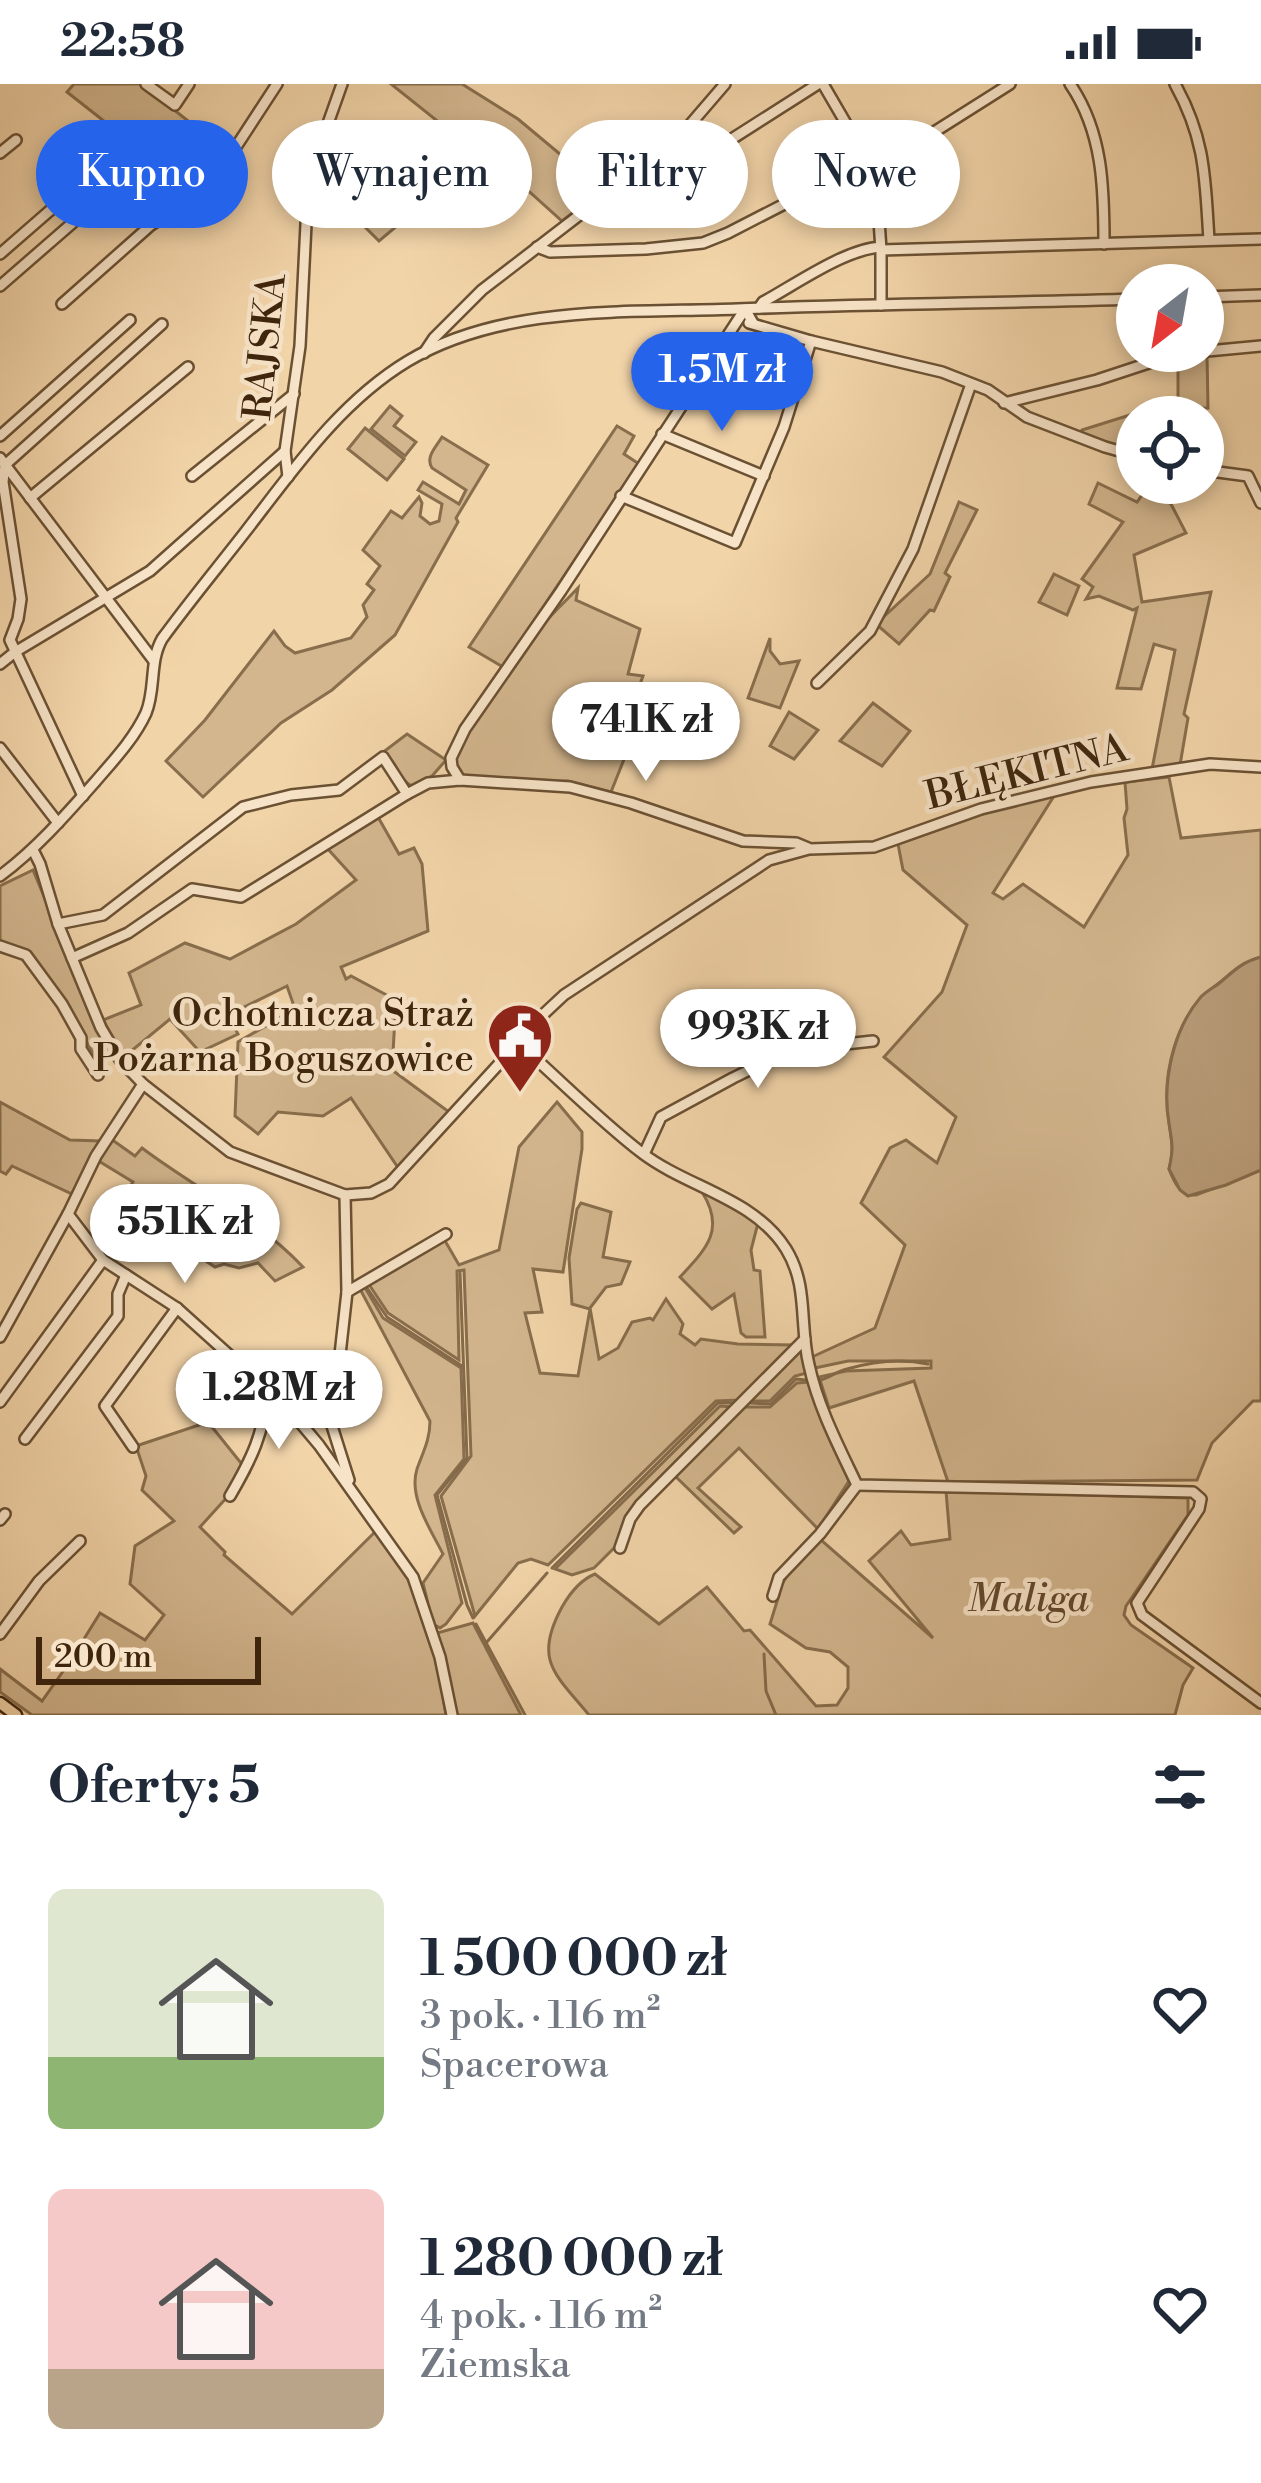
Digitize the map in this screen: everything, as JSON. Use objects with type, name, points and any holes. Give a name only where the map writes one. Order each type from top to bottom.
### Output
[{"type":"main road","points":[[0,1703],[16,1715]]},
{"type":"street","points":[[146,84],[175,105],[189,84]]},
{"type":"street","points":[[62,304],[230,157],[277,84]]},
{"type":"street","name":"RAJSKA","points":[[288,477],[285,451],[300,346],[307,204],[320,146],[342,84]]},
{"type":"street","points":[[693,120],[725,84]]},
{"type":"street","points":[[748,130],[821,84],[843,120]]},
{"type":"street","points":[[948,120],[1010,84]]},
{"type":"street","points":[[1070,84],[1086,109],[1098,151],[1104,244]]},
{"type":"street","points":[[1175,84],[1198,131],[1209,241]]},
{"type":"street","points":[[0,153],[16,140]]},
{"type":"street","points":[[538,248],[588,251],[703,243],[772,212]]},
{"type":"street","points":[[0,254],[36,223]]},
{"type":"street","points":[[0,286],[67,228]]},
{"type":"street","points":[[424,352],[475,296],[564,228]]},
{"type":"street","points":[[880,228],[881,305]]},
{"type":"street","points":[[759,308],[868,248],[1261,239]]},
{"type":"street","points":[[1224,296],[1261,295]]},
{"type":"street","points":[[0,876],[33,850],[120,753],[150,702],[158,646],[288,477],[349,406],[424,352],[493,327],[536,318],[1116,299]]},
{"type":"street","points":[[72,958],[128,933],[192,889],[241,897],[432,782],[745,309]]},
{"type":"street","points":[[745,309],[753,323]]},
{"type":"street","points":[[0,436],[130,320]]},
{"type":"street","points":[[738,320],[942,372],[988,390],[1027,417],[1116,450]]},
{"type":"street","points":[[83,796],[10,640],[21,599],[3,462],[162,324]]},
{"type":"street","points":[[621,496],[735,543],[784,427],[811,341]]},
{"type":"street","points":[[1004,403],[1176,354],[1261,346]]},
{"type":"street","points":[[30,499],[188,368]]},
{"type":"street","points":[[817,682],[870,632],[913,549],[971,383]]},
{"type":"street","points":[[192,476],[294,394]]},
{"type":"street","points":[[662,434],[764,476]]},
{"type":"street","points":[[0,664],[150,571],[285,451]]},
{"type":"street","points":[[3,462],[154,661]]},
{"type":"street","points":[[1224,473],[1248,476],[1261,503]]},
{"type":"street","points":[[0,518],[10,527]]},
{"type":"street","points":[[0,635],[15,652]]},
{"type":"street","points":[[0,748],[58,823]]},
{"type":"street","points":[[58,924],[103,915],[243,807],[339,790],[383,757],[407,794]]},
{"type":"street","points":[[452,758],[460,780]]},
{"type":"street","name":"BŁĘKITNA","points":[[345,1195],[371,1193],[389,1184],[533,1023],[564,995],[769,860],[809,848],[874,847],[980,809],[1091,782],[1210,764],[1261,767]]},
{"type":"street","name":"BŁĘKITNA","points":[[432,782],[570,787],[631,802],[743,841],[796,843],[809,848]]},
{"type":"street","points":[[33,850],[72,958],[120,1060],[143,1084],[230,1152],[345,1195],[347,1292],[333,1410],[334,1435],[352,1490]]},
{"type":"street","points":[[0,946],[26,955],[62,1004],[98,1075]]},
{"type":"street","points":[[644,1154],[661,1117],[733,1078],[790,1050],[873,1041]]},
{"type":"street","points":[[518,1043],[644,1154],[744,1208],[786,1249],[803,1294],[809,1366],[857,1485]]},
{"type":"street","points":[[0,1336],[96,1156],[143,1084]]},
{"type":"street","points":[[68,1214],[103,1260],[177,1308],[294,1414],[319,1445],[413,1577],[440,1657],[452,1715]]},
{"type":"street","points":[[347,1292],[446,1234]]},
{"type":"street","points":[[0,1402],[103,1260]]},
{"type":"street","points":[[25,1439],[118,1316],[118,1294],[126,1275]]},
{"type":"street","points":[[133,1447],[105,1406],[177,1308]]},
{"type":"street","points":[[620,1548],[640,1505],[805,1339]]},
{"type":"street","points":[[230,1496],[260,1441],[267,1390]]},
{"type":"street","points":[[319,1445],[334,1435]]},
{"type":"street","points":[[773,1596],[779,1576],[820,1534],[857,1485]]},
{"type":"street","points":[[857,1485],[1193,1492],[1201,1499],[1199,1509],[1137,1603],[1142,1615],[1261,1703]]},
{"type":"street","points":[[0,1634],[39,1581],[80,1541]]},
{"type":"green space","points":[[74,84],[141,84],[187,120],[103,120],[67,92]]},
{"type":"green space","points":[[391,84],[462,84],[519,120],[436,120]]},
{"type":"green space","points":[[532,131],[556,151],[556,216],[532,194]]},
{"type":"green space","points":[[366,228],[394,228],[379,241]]},
{"type":"green space","points":[[1178,372],[1207,372],[1208,396],[1178,396]]},
{"type":"green space","points":[[390,406],[402,416],[394,426],[416,442],[405,456],[371,429]]},
{"type":"green space","points":[[1116,419],[1116,446],[1081,433]]},
{"type":"green space","points":[[617,426],[634,436],[624,454],[639,464],[503,667],[469,647]]},
{"type":"green space","points":[[365,428],[404,459],[387,480],[348,449]]},
{"type":"green space","points":[[442,437],[488,465],[395,635],[332,690],[281,723],[203,797],[166,761],[205,720],[274,631],[295,653],[351,638],[367,617],[363,605],[374,590],[367,584],[380,566],[363,550],[391,511],[402,518],[419,497],[420,516],[430,524],[439,521],[442,504],[418,490],[423,482],[459,504],[466,490],[430,464]]},
{"type":"green space","points":[[1098,483],[1116,492],[1116,504],[1171,504],[1186,533],[1134,555],[1142,602],[1211,592],[1184,714],[1188,718],[1180,765],[1152,769],[1175,650],[1154,644],[1141,689],[1117,688],[1137,608],[1099,596],[1086,599],[1093,587],[1082,579],[1123,522],[1089,504]]},
{"type":"green space","points":[[959,502],[977,510],[945,573],[950,577],[934,611],[899,644],[876,624],[930,574]]},
{"type":"green space","points":[[1054,574],[1079,586],[1067,615],[1039,602]]},
{"type":"green space","points":[[578,588],[576,600],[640,629],[628,674],[643,676],[636,695],[648,699],[611,792],[568,781],[463,776],[456,771],[455,752],[540,627]]},
{"type":"green space","points":[[770,638],[770,651],[780,664],[799,661],[780,708],[748,698]]},
{"type":"green space","points":[[873,703],[910,731],[882,766],[840,741]]},
{"type":"green space","points":[[789,712],[818,730],[794,759],[770,746]]},
{"type":"green space","points":[[407,734],[446,760],[432,776],[412,786],[382,753]]},
{"type":"green space","points":[[1169,777],[1181,838],[1261,830],[1261,957],[1235,969],[1189,1014],[1169,1067],[1167,1105],[1172,1146],[1169,1169],[1182,1191],[1196,1195],[1261,1170],[1261,1401],[1253,1401],[1212,1443],[1197,1480],[948,1482],[914,1381],[829,1408],[819,1377],[846,1371],[931,1368],[931,1361],[848,1361],[815,1368],[812,1357],[875,1328],[905,1245],[861,1203],[890,1148],[906,1140],[937,1163],[956,1117],[884,1057],[942,992],[967,925],[903,870],[898,844],[991,811],[1054,796],[993,893],[1003,899],[1023,884],[1084,927],[1128,855],[1125,782]]},
{"type":"green space","points":[[378,817],[399,854],[414,848],[422,864],[428,931],[341,967],[346,979],[351,976],[396,1000],[392,1070],[449,1112],[399,1169],[351,1098],[323,1116],[278,1112],[258,1134],[235,1116],[238,1042],[295,1009],[287,986],[228,1015],[238,1034],[200,1052],[170,1019],[124,1057],[103,1020],[141,1005],[129,973],[185,943],[230,959],[296,924],[356,880],[327,848]]},
{"type":"green space","points":[[33,870],[108,1050],[95,1057],[29,953],[0,942],[0,886]]},
{"type":"green space","points":[[0,1102],[70,1140],[100,1141],[72,1194],[12,1166],[6,1174],[0,1171]]},
{"type":"green space","points":[[557,1102],[582,1132],[582,1149],[563,1272],[533,1269],[542,1312],[525,1313],[540,1373],[578,1376],[590,1309],[572,1304],[569,1258],[581,1203],[611,1212],[603,1257],[630,1262],[621,1284],[606,1287],[590,1308],[599,1359],[618,1348],[632,1322],[653,1320],[666,1299],[683,1324],[680,1334],[695,1345],[701,1339],[794,1345],[740,1400],[716,1401],[548,1565],[531,1559],[518,1563],[475,1616],[441,1496],[471,1456],[464,1270],[457,1271],[459,1360],[388,1313],[368,1283],[444,1239],[459,1265],[499,1250],[519,1147]]},
{"type":"green space","points":[[111,1139],[135,1156],[142,1148],[246,1218],[303,1267],[275,1281],[258,1263],[215,1267],[168,1236],[169,1229],[163,1224],[166,1218],[152,1207],[149,1213],[125,1194],[133,1182],[97,1160]]},
{"type":"green space","points":[[702,1192],[758,1223],[751,1250],[754,1270],[760,1271],[765,1337],[741,1333],[734,1294],[712,1309],[680,1277],[710,1238],[712,1217]]},
{"type":"green space","points":[[364,1286],[383,1318],[461,1368],[464,1459],[435,1495],[462,1603],[440,1628],[433,1624],[423,1583],[443,1554],[422,1513],[415,1480],[430,1421],[360,1289]]},
{"type":"green space","points":[[802,1346],[807,1373],[795,1376],[770,1401],[748,1401]]},
{"type":"green space","points":[[809,1382],[849,1481],[818,1529],[739,1448],[698,1488],[741,1527],[734,1533],[675,1476],[743,1407],[770,1407],[797,1383]]},
{"type":"green space","points":[[720,1406],[733,1407],[628,1513],[616,1546],[594,1568],[572,1575],[555,1569]]},
{"type":"green space","points":[[208,1422],[249,1473],[200,1527],[224,1555],[292,1614],[376,1531],[411,1579],[437,1660],[446,1715],[32,1715],[0,1692],[0,1669],[42,1701],[100,1613],[145,1640],[164,1615],[130,1584],[135,1546],[174,1521],[142,1490],[146,1476],[136,1446]]},
{"type":"green space","name":"Maliga","points":[[946,1491],[1188,1498],[1188,1515],[1124,1615],[1131,1625],[1193,1668],[1175,1715],[589,1715],[552,1666],[549,1640],[553,1625],[568,1597],[595,1574],[659,1624],[707,1587],[816,1706],[837,1705],[848,1688],[848,1667],[830,1652],[806,1648],[770,1624],[776,1593],[820,1539],[933,1638],[869,1561],[901,1531],[911,1545],[950,1539]]},
{"type":"green space","points":[[473,1623],[521,1715],[455,1715],[437,1633]]},
{"type":"shaded area","points":[[1261,957],[1261,1170],[1188,1196],[1169,1169],[1167,1091],[1176,1041],[1202,996],[1240,966]]},
{"type":"waterway","points":[[460,1273],[467,1458],[437,1495],[473,1618]]},
{"type":"waterway","points":[[365,1285],[387,1317],[462,1366]]},
{"type":"waterway","points":[[820,1380],[877,1362],[928,1364]]},
{"type":"waterway","points":[[749,1403],[771,1404],[796,1379],[806,1380]]},
{"type":"waterway","points":[[552,1568],[718,1403],[734,1403]]},
{"type":"waterway","points":[[486,1643],[547,1573]]},
{"type":"waterway","points":[[476,1624],[525,1715]]},
{"type":"waterway","points":[[764,1654],[766,1691],[776,1715]]},
{"type":"place","name":"Ochotnicza Straż Pożarna Boguszowice","points":[[520,1095]]}]
